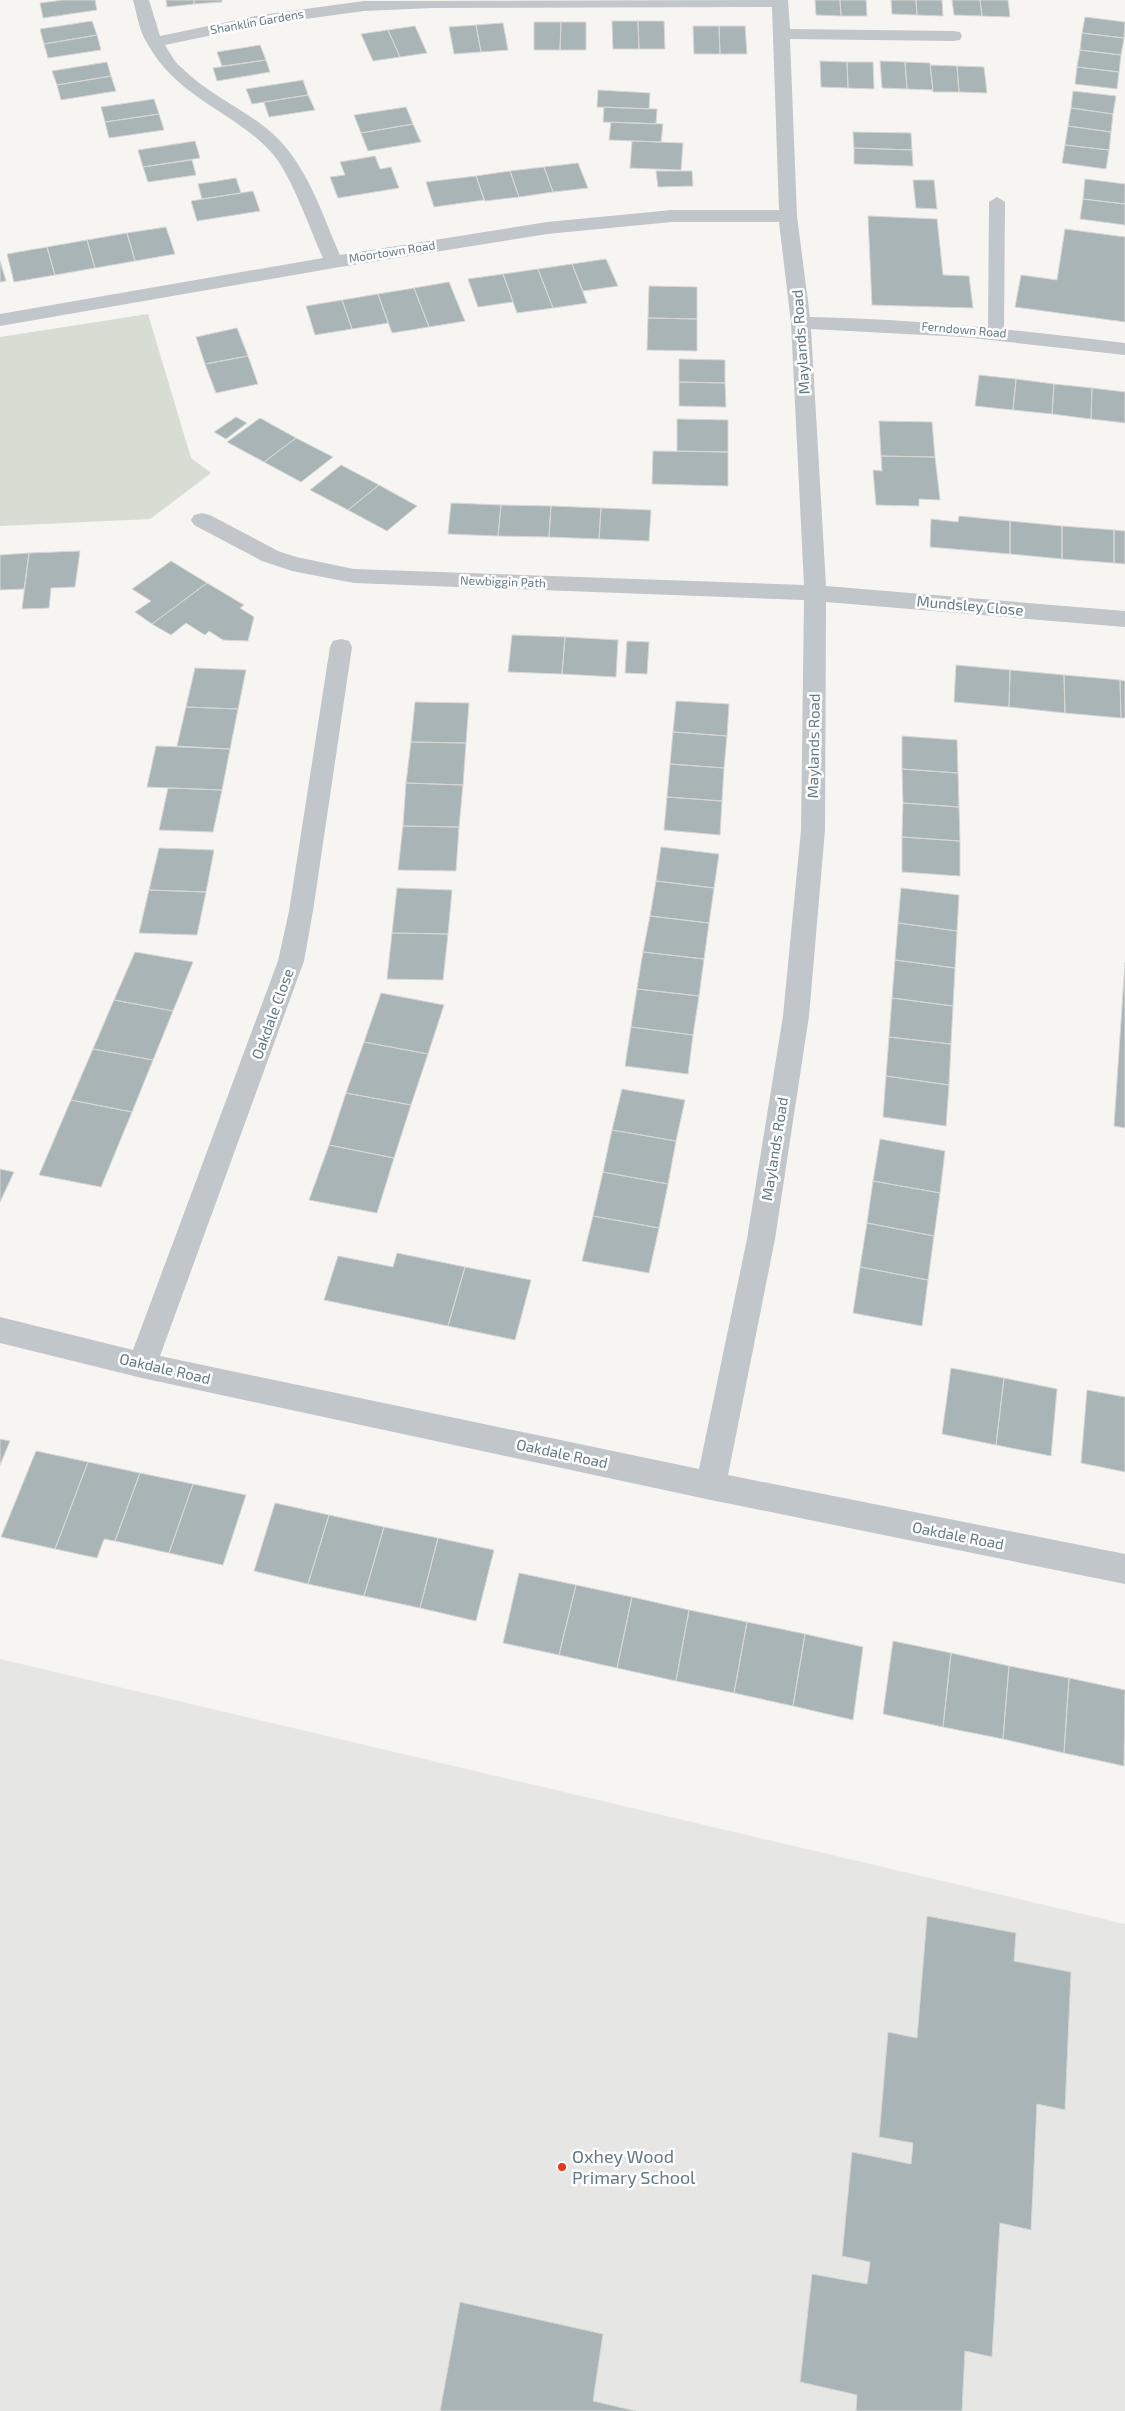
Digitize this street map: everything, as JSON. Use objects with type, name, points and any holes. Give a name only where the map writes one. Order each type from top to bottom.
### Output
[{"type":"street","points":[[141,0],[154,42],[175,72],[197,90],[265,136],[280,152],[293,172],[334,262]]},
{"type":"street","name":"Shanklin Gardens","points":[[154,42],[261,20],[364,6],[441,3],[780,1]]},
{"type":"street","name":"Maylands Road","points":[[711,1486],[761,1239],[796,1016],[813,830],[815,593],[801,323],[788,216],[780,1]]},
{"type":"street","points":[[782,34],[954,36]]},
{"type":"street","name":"Moortown Road","points":[[0,320],[334,262],[547,228],[614,220],[672,216],[788,216]]},
{"type":"street","name":"Ferndown Road","points":[[801,323],[897,325],[996,332],[1125,348]]},
{"type":"street","name":"Newbiggin Path","points":[[202,520],[270,556],[292,564],[354,576],[815,593]]},
{"type":"street","name":"Mundsley Close","points":[[815,593],[1125,619]]},
{"type":"street","name":"Oakdale Close","points":[[142,1365],[291,961],[301,911],[341,647]]},
{"type":"street","name":"Oakdale Road","points":[[0,1330],[142,1365],[711,1486],[1125,1569]]},
{"type":"lane","points":[[996,332],[998,202]]},
{"type":"shaded area","points":[[148,314],[191,458],[211,473],[150,519],[0,526],[0,337]]},
{"type":"shaded area","name":"Oxhey Wood Primary School","points":[[0,1659],[1125,1924],[1125,2411],[0,2411]]},
{"type":"building","points":[[63,0],[95,0],[97,10],[43,18],[40,3]]},
{"type":"building","points":[[166,0],[194,0],[194,4],[167,7]]},
{"type":"building","points":[[194,0],[222,0],[222,2],[194,4]]},
{"type":"building","points":[[815,0],[840,0],[841,16],[816,15]]},
{"type":"building","points":[[840,0],[866,0],[867,16],[841,16]]},
{"type":"building","points":[[891,0],[916,0],[917,15],[892,14]]},
{"type":"building","points":[[916,0],[942,0],[943,16],[917,15]]},
{"type":"building","points":[[952,0],[980,0],[982,16],[954,15]]},
{"type":"building","points":[[980,0],[1008,0],[1010,17],[982,16]]},
{"type":"building","points":[[1085,17],[1125,22],[1124,38],[1082,33]]},
{"type":"building","points":[[92,21],[97,35],[44,44],[40,29]]},
{"type":"building","points":[[612,21],[638,21],[639,49],[613,49]]},
{"type":"building","points":[[638,21],[664,21],[665,49],[639,49]]},
{"type":"building","points":[[534,22],[561,22],[560,50],[534,50]]},
{"type":"building","points":[[561,22],[586,22],[586,50],[560,50]]},
{"type":"building","points":[[503,23],[508,50],[481,52],[476,25]]},
{"type":"building","points":[[476,25],[481,52],[454,54],[449,27]]},
{"type":"building","points":[[415,26],[427,53],[400,57],[388,30]]},
{"type":"building","points":[[693,26],[719,26],[720,54],[694,54]]},
{"type":"building","points":[[719,26],[745,26],[747,54],[720,54]]},
{"type":"building","points":[[388,30],[400,57],[373,61],[361,34]]},
{"type":"building","points":[[1082,33],[1124,38],[1121,55],[1080,50]]},
{"type":"building","points":[[97,35],[101,50],[48,58],[44,44]]},
{"type":"building","points":[[260,45],[266,60],[222,66],[217,52]]},
{"type":"building","points":[[1080,50],[1121,55],[1119,72],[1077,67]]},
{"type":"building","points":[[266,60],[270,72],[217,81],[213,68]]},
{"type":"building","points":[[820,61],[847,62],[848,88],[821,87]]},
{"type":"building","points":[[880,61],[905,62],[907,89],[882,88]]},
{"type":"building","points":[[107,62],[111,76],[57,85],[52,71]]},
{"type":"building","points":[[847,62],[873,62],[874,89],[848,88]]},
{"type":"building","points":[[905,62],[930,63],[933,90],[907,89]]},
{"type":"building","points":[[930,65],[957,66],[959,92],[933,92]]},
{"type":"building","points":[[957,66],[984,67],[987,93],[959,92]]},
{"type":"building","points":[[1077,67],[1119,72],[1117,89],[1075,84]]},
{"type":"building","points":[[111,76],[116,91],[61,100],[57,85]]},
{"type":"building","points":[[303,80],[308,95],[252,104],[246,89]]},
{"type":"building","points":[[598,90],[650,93],[649,109],[597,107]]},
{"type":"building","points":[[1073,91],[1116,96],[1113,114],[1071,108]]},
{"type":"building","points":[[308,95],[315,110],[269,117],[264,102]]},
{"type":"building","points":[[154,99],[159,114],[105,122],[101,107]]},
{"type":"building","points":[[406,107],[413,124],[361,133],[354,115]]},
{"type":"building","points":[[604,107],[657,109],[656,124],[603,122]]},
{"type":"building","points":[[1071,108],[1113,114],[1111,132],[1068,126]]},
{"type":"building","points":[[159,114],[164,130],[109,138],[105,122]]},
{"type":"building","points":[[611,122],[663,124],[661,142],[609,140]]},
{"type":"building","points":[[413,124],[421,142],[368,151],[361,133]]},
{"type":"building","points":[[1068,126],[1111,132],[1109,150],[1065,145]]},
{"type":"building","points":[[853,132],[911,133],[912,150],[854,148]]},
{"type":"building","points":[[195,141],[200,158],[143,167],[138,150]]},
{"type":"building","points":[[632,141],[683,143],[681,170],[630,168]]},
{"type":"building","points":[[1065,145],[1109,150],[1106,169],[1062,163]]},
{"type":"building","points":[[854,148],[912,150],[913,166],[854,164]]},
{"type":"building","points":[[375,156],[380,169],[391,167],[399,188],[338,198],[330,177],[345,175],[340,162]]},
{"type":"building","points":[[192,160],[196,175],[148,182],[143,167]]},
{"type":"building","points":[[578,163],[588,188],[553,192],[544,167]]},
{"type":"building","points":[[544,167],[553,192],[519,197],[510,171]]},
{"type":"building","points":[[510,171],[519,197],[485,201],[476,176]]},
{"type":"building","points":[[656,171],[692,171],[693,186],[658,187]]},
{"type":"building","points":[[476,176],[484,200],[434,207],[426,182]]},
{"type":"building","points":[[236,178],[241,193],[202,199],[198,184]]},
{"type":"building","points":[[1085,179],[1125,184],[1125,204],[1083,199]]},
{"type":"building","points":[[913,180],[934,180],[937,209],[916,208]]},
{"type":"building","points":[[253,191],[260,211],[197,221],[191,201]]},
{"type":"building","points":[[1083,199],[1125,204],[1125,225],[1080,219]]},
{"type":"building","points":[[868,216],[937,219],[943,275],[969,276],[973,308],[872,305]]},
{"type":"building","points":[[166,227],[175,254],[135,261],[127,233]]},
{"type":"building","points":[[1065,229],[1125,237],[1125,322],[1015,307],[1021,275],[1057,280]]},
{"type":"building","points":[[127,233],[135,261],[95,268],[87,240]]},
{"type":"building","points":[[87,240],[95,268],[55,275],[47,247]]},
{"type":"building","points":[[47,247],[55,275],[14,282],[7,254]]},
{"type":"building","points":[[606,259],[618,286],[583,291],[572,264]]},
{"type":"building","points":[[0,261],[6,281],[0,282]]},
{"type":"building","points":[[572,264],[587,303],[553,308],[538,269]]},
{"type":"building","points":[[538,269],[553,308],[517,313],[503,274]]},
{"type":"building","points":[[503,274],[513,302],[478,307],[468,279]]},
{"type":"building","points":[[449,282],[465,321],[429,327],[414,288]]},
{"type":"building","points":[[649,286],[697,287],[697,319],[648,318]]},
{"type":"building","points":[[414,288],[429,327],[392,333],[378,294]]},
{"type":"building","points":[[378,294],[388,323],[352,329],[342,300]]},
{"type":"building","points":[[342,300],[352,329],[315,335],[306,306]]},
{"type":"building","points":[[648,318],[697,319],[697,351],[647,350]]},
{"type":"building","points":[[237,328],[248,356],[205,364],[196,337]]},
{"type":"building","points":[[248,356],[258,384],[216,393],[205,364]]},
{"type":"building","points":[[679,359],[725,360],[725,383],[679,382]]},
{"type":"building","points":[[979,375],[1016,379],[1013,410],[975,406]]},
{"type":"building","points":[[1016,379],[1054,384],[1052,414],[1013,410]]},
{"type":"building","points":[[679,382],[725,383],[726,407],[679,406]]},
{"type":"building","points":[[1054,384],[1092,388],[1091,419],[1052,414]]},
{"type":"building","points":[[1092,388],[1125,392],[1125,423],[1091,419]]},
{"type":"building","points":[[236,417],[247,423],[226,439],[214,432]]},
{"type":"building","points":[[260,418],[296,438],[264,462],[227,442]]},
{"type":"building","points":[[677,419],[728,420],[728,452],[677,451]]},
{"type":"building","points":[[879,421],[932,422],[935,457],[881,456]]},
{"type":"building","points":[[296,438],[333,457],[301,482],[264,462]]},
{"type":"building","points":[[653,451],[728,452],[728,486],[652,484]]},
{"type":"building","points":[[881,456],[935,457],[940,500],[919,499],[919,506],[876,505],[873,470],[882,471]]},
{"type":"building","points":[[341,465],[379,485],[348,510],[310,490]]},
{"type":"building","points":[[379,485],[417,506],[387,531],[348,510]]},
{"type":"building","points":[[451,503],[501,505],[498,536],[448,534]]},
{"type":"building","points":[[501,505],[551,506],[549,537],[498,536]]},
{"type":"building","points":[[551,506],[601,508],[599,539],[549,537]]},
{"type":"building","points":[[601,508],[651,510],[649,541],[599,539]]},
{"type":"building","points":[[959,516],[1010,521],[1010,554],[930,547],[931,519],[958,522]]},
{"type":"building","points":[[1010,521],[1062,526],[1062,559],[1010,554]]},
{"type":"building","points":[[1062,526],[1114,530],[1114,563],[1062,559]]},
{"type":"building","points":[[1114,530],[1125,531],[1125,564],[1114,563]]},
{"type":"building","points":[[80,551],[75,587],[51,588],[49,608],[22,609],[29,553]]},
{"type":"building","points":[[29,553],[24,589],[0,590],[0,555]]},
{"type":"building","points":[[171,561],[207,583],[152,624],[135,612],[151,601],[132,589]]},
{"type":"building","points":[[207,583],[244,605],[240,608],[254,617],[248,641],[223,640],[209,631],[205,635],[186,623],[171,635],[152,624]]},
{"type":"building","points":[[512,635],[565,637],[562,674],[508,672]]},
{"type":"building","points":[[565,637],[618,640],[616,677],[562,674]]},
{"type":"building","points":[[627,641],[649,642],[647,674],[625,673]]},
{"type":"building","points":[[956,665],[1010,670],[1009,707],[954,702]]},
{"type":"building","points":[[195,668],[246,670],[238,709],[186,707]]},
{"type":"building","points":[[1010,670],[1064,675],[1065,713],[1009,707]]},
{"type":"building","points":[[1064,675],[1120,680],[1121,718],[1065,713]]},
{"type":"building","points":[[1120,680],[1125,681],[1125,718],[1121,718]]},
{"type":"building","points":[[676,701],[729,704],[727,736],[673,732]]},
{"type":"building","points":[[415,702],[469,703],[466,743],[411,742]]},
{"type":"building","points":[[186,707],[238,709],[230,749],[177,746]]},
{"type":"building","points":[[673,732],[727,736],[724,768],[670,764]]},
{"type":"building","points":[[902,736],[957,740],[958,773],[902,769]]},
{"type":"building","points":[[411,742],[466,743],[463,785],[406,783]]},
{"type":"building","points":[[156,746],[230,749],[222,790],[147,787]]},
{"type":"building","points":[[670,764],[724,768],[722,801],[667,797]]},
{"type":"building","points":[[902,769],[958,773],[959,807],[903,803]]},
{"type":"building","points":[[406,783],[463,785],[459,827],[403,826]]},
{"type":"building","points":[[168,788],[222,790],[213,832],[159,830]]},
{"type":"building","points":[[667,797],[722,801],[720,835],[664,830]]},
{"type":"building","points":[[903,803],[959,807],[960,841],[902,837]]},
{"type":"building","points":[[403,826],[459,827],[456,871],[398,870]]},
{"type":"building","points":[[902,837],[960,841],[960,876],[902,872]]},
{"type":"building","points":[[661,847],[719,854],[714,888],[656,881]]},
{"type":"building","points":[[159,848],[214,850],[206,892],[149,890]]},
{"type":"building","points":[[656,881],[714,888],[709,923],[650,916]]},
{"type":"building","points":[[397,888],[452,890],[448,934],[392,933]]},
{"type":"building","points":[[901,888],[959,895],[957,931],[898,923]]},
{"type":"building","points":[[149,890],[206,892],[197,935],[139,933]]},
{"type":"building","points":[[650,916],[709,923],[704,959],[643,952]]},
{"type":"building","points":[[898,923],[957,931],[955,968],[895,960]]},
{"type":"building","points":[[392,933],[448,934],[443,980],[387,979]]},
{"type":"building","points":[[135,952],[193,962],[173,1011],[114,1000]]},
{"type":"building","points":[[643,952],[704,959],[699,996],[637,989]]},
{"type":"building","points":[[895,960],[955,968],[953,1006],[892,998]]},
{"type":"building","points":[[1125,962],[1125,1128],[1114,1126]]},
{"type":"building","points":[[637,989],[699,996],[693,1035],[631,1027]]},
{"type":"building","points":[[381,993],[444,1005],[428,1054],[364,1042]]},
{"type":"building","points":[[892,998],[953,1006],[951,1044],[889,1037]]},
{"type":"building","points":[[114,1000],[173,1011],[153,1060],[93,1049]]},
{"type":"building","points":[[631,1027],[693,1035],[688,1074],[625,1066]]},
{"type":"building","points":[[889,1037],[951,1044],[949,1085],[886,1076]]},
{"type":"building","points":[[364,1042],[428,1054],[411,1105],[346,1093]]},
{"type":"building","points":[[93,1049],[153,1060],[132,1112],[71,1100]]},
{"type":"building","points":[[886,1076],[949,1085],[946,1126],[883,1117]]},
{"type":"building","points":[[622,1089],[685,1100],[676,1141],[612,1130]]},
{"type":"building","points":[[346,1093],[411,1105],[394,1158],[329,1145]]},
{"type":"building","points":[[71,1100],[132,1112],[101,1187],[39,1175]]},
{"type":"building","points":[[612,1130],[676,1141],[668,1184],[603,1172]]},
{"type":"building","points":[[880,1139],[945,1151],[940,1193],[873,1181]]},
{"type":"building","points":[[329,1145],[394,1158],[377,1213],[309,1200]]},
{"type":"building","points":[[0,1169],[14,1172],[0,1202]]},
{"type":"building","points":[[603,1172],[668,1184],[659,1228],[593,1216]]},
{"type":"building","points":[[873,1181],[940,1193],[934,1236],[867,1223]]},
{"type":"building","points":[[593,1216],[659,1228],[649,1273],[582,1261]]},
{"type":"building","points":[[867,1223],[934,1236],[928,1280],[860,1267]]},
{"type":"building","points":[[397,1253],[465,1267],[448,1326],[324,1300],[338,1256],[393,1267]]},
{"type":"building","points":[[465,1267],[531,1280],[515,1340],[448,1326]]},
{"type":"building","points":[[860,1267],[928,1280],[922,1326],[853,1313]]},
{"type":"building","points":[[951,1368],[1004,1378],[996,1445],[942,1434]]},
{"type":"building","points":[[1004,1378],[1057,1389],[1051,1456],[996,1445]]},
{"type":"building","points":[[1087,1390],[1125,1397],[1125,1472],[1081,1463]]},
{"type":"building","points":[[0,1439],[10,1441],[0,1465]]},
{"type":"building","points":[[36,1451],[88,1462],[55,1549],[1,1537]]},
{"type":"building","points":[[88,1462],[140,1473],[115,1541],[104,1539],[97,1558],[55,1549]]},
{"type":"building","points":[[140,1473],[193,1484],[169,1553],[115,1541]]},
{"type":"building","points":[[193,1484],[246,1495],[223,1565],[169,1553]]},
{"type":"building","points":[[275,1503],[329,1515],[308,1584],[254,1571]]},
{"type":"building","points":[[329,1515],[384,1527],[364,1596],[308,1584]]},
{"type":"building","points":[[384,1527],[438,1538],[420,1608],[364,1596]]},
{"type":"building","points":[[438,1538],[494,1550],[476,1621],[420,1608]]},
{"type":"building","points":[[519,1573],[576,1585],[559,1655],[503,1643]]},
{"type":"building","points":[[576,1585],[632,1597],[617,1668],[559,1655]]},
{"type":"building","points":[[632,1597],[689,1610],[676,1681],[617,1668]]},
{"type":"building","points":[[689,1610],[747,1622],[734,1693],[676,1681]]},
{"type":"building","points":[[747,1622],[805,1634],[793,1706],[734,1693]]},
{"type":"building","points":[[805,1634],[863,1647],[853,1720],[793,1706]]},
{"type":"building","points":[[893,1641],[951,1653],[943,1727],[883,1714]]},
{"type":"building","points":[[951,1653],[1009,1666],[1003,1739],[943,1727]]},
{"type":"building","points":[[1009,1666],[1069,1678],[1064,1753],[1003,1739]]},
{"type":"building","points":[[1069,1678],[1125,1690],[1124,1766],[1064,1753]]},
{"type":"building","points":[[927,1916],[1016,1933],[1014,1961],[1071,1972],[1065,2110],[1037,2104],[1031,2230],[1000,2223],[992,2357],[965,2351],[962,2411],[856,2411],[857,2395],[800,2382],[812,2274],[867,2284],[870,2262],[842,2256],[852,2152],[911,2164],[913,2143],[879,2137],[888,2032],[917,2038]]},
{"type":"building","points":[[460,2302],[603,2334],[593,2401],[636,2411],[440,2411]]},
{"type":"place","name":"Oxhey Wood Primary School","points":[[562,2167]]}]
